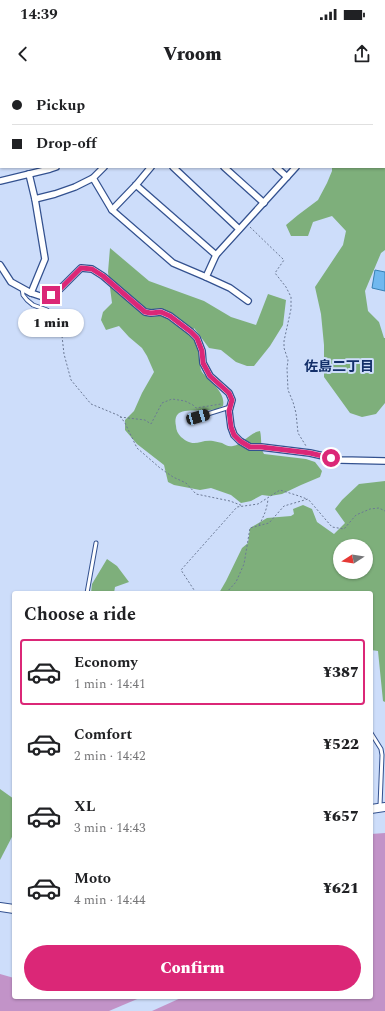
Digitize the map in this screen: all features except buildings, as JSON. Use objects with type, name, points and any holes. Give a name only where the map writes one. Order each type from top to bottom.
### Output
[{"type":"street","points":[[0,181],[53,168]]},
{"type":"street","points":[[34,199],[75,187],[93,178],[103,168]]},
{"type":"street","points":[[112,210],[150,168]]},
{"type":"street","points":[[174,168],[239,229]]},
{"type":"street","points":[[225,168],[264,203]]},
{"type":"street","points":[[277,168],[287,177]]},
{"type":"street","points":[[206,277],[216,255],[295,168]]},
{"type":"street","points":[[29,174],[45,259],[31,293]]},
{"type":"street","points":[[93,178],[112,210],[173,262],[230,288],[248,301]]},
{"type":"street","points":[[136,185],[216,255]]},
{"type":"street","points":[[0,265],[11,282],[43,298],[60,289],[81,268],[92,269],[103,276],[145,312],[161,312],[170,316],[197,338],[202,351],[203,363],[210,376],[229,393],[232,400],[229,411],[231,427],[234,435],[250,447],[310,453],[342,460],[385,461]]},
{"type":"street","points":[[0,907],[12,909]]},
{"type":"lane","points":[[22,288],[23,295],[27,300],[47,310],[55,322]]},
{"type":"lane","points":[[198,417],[230,407]]},
{"type":"lane","points":[[87,591],[96,543]]},
{"type":"lane","points":[[373,736],[381,749],[382,755],[378,808]]},
{"type":"path","points":[[246,222],[284,260],[275,273],[286,287],[291,297],[291,309],[284,341],[284,348],[288,360],[288,390],[296,413],[298,433],[310,453]]},
{"type":"path","points":[[55,322],[61,327],[64,354],[71,380],[91,404],[120,416],[145,420],[151,424],[162,403],[172,399],[185,401],[196,408],[220,404],[230,407]]},
{"type":"path","points":[[120,416],[125,423],[136,448],[160,468],[173,477],[186,483],[196,494],[230,501],[242,506]]},
{"type":"path","points":[[195,591],[181,570],[237,507],[258,504],[280,490],[308,499],[332,527],[344,529],[356,515],[370,509],[379,508],[385,511]]},
{"type":"path","points":[[259,526],[268,508],[268,498]]},
{"type":"path","points":[[228,591],[236,582],[244,564],[250,528],[269,524],[284,506],[308,499]]},
{"type":"green space","points":[[332,168],[385,168],[385,250],[381,253],[365,291],[368,311],[379,322],[385,338],[385,403],[376,414],[362,417],[350,413],[324,377],[324,345],[321,314],[315,287],[343,245],[346,231],[332,216],[313,222],[308,236],[291,236],[286,225],[318,200],[332,171]]},
{"type":"green space","points":[[110,248],[149,281],[204,301],[231,317],[256,325],[268,294],[286,300],[283,325],[270,346],[254,366],[247,366],[236,362],[221,350],[209,348],[194,328],[192,332],[198,350],[201,370],[220,392],[223,406],[213,410],[181,412],[176,418],[176,429],[181,437],[186,441],[194,443],[213,441],[227,446],[237,445],[256,432],[260,431],[264,454],[306,459],[315,462],[322,471],[320,477],[282,494],[270,496],[262,495],[251,501],[241,503],[231,495],[211,488],[200,490],[174,485],[168,482],[164,465],[137,444],[125,430],[125,420],[134,411],[154,372],[142,348],[119,326],[106,330],[101,320],[103,312],[112,303],[108,272]]},
{"type":"green space","points":[[385,481],[385,702],[383,701],[378,651],[373,650],[373,591],[220,591],[242,548],[248,543],[250,528],[267,518],[291,516],[294,514],[293,509],[303,505],[312,509],[317,522],[334,534],[345,523],[335,509],[359,484]]},
{"type":"green space","points":[[107,559],[117,566],[129,582],[115,587],[114,591],[91,591],[92,584]]},
{"type":"green space","points":[[0,789],[12,798],[12,837],[0,860]]},
{"type":"shaded area","points":[[385,833],[385,1011],[0,1011],[0,974],[12,977],[12,999],[373,999],[373,834]]},
{"type":"pier","points":[[137,999],[179,999],[152,1011],[109,1011]]},
{"type":"district","name":"佐島二丁目","points":[[339,366]]},
{"type":"route","points":[[51,295],[60,289],[81,268],[92,269],[103,276],[145,312],[161,312],[170,316],[197,338],[202,351],[203,363],[210,376],[229,393],[232,400],[229,411],[231,427],[234,435],[240,441],[250,447],[290,450],[331,458]]}]
